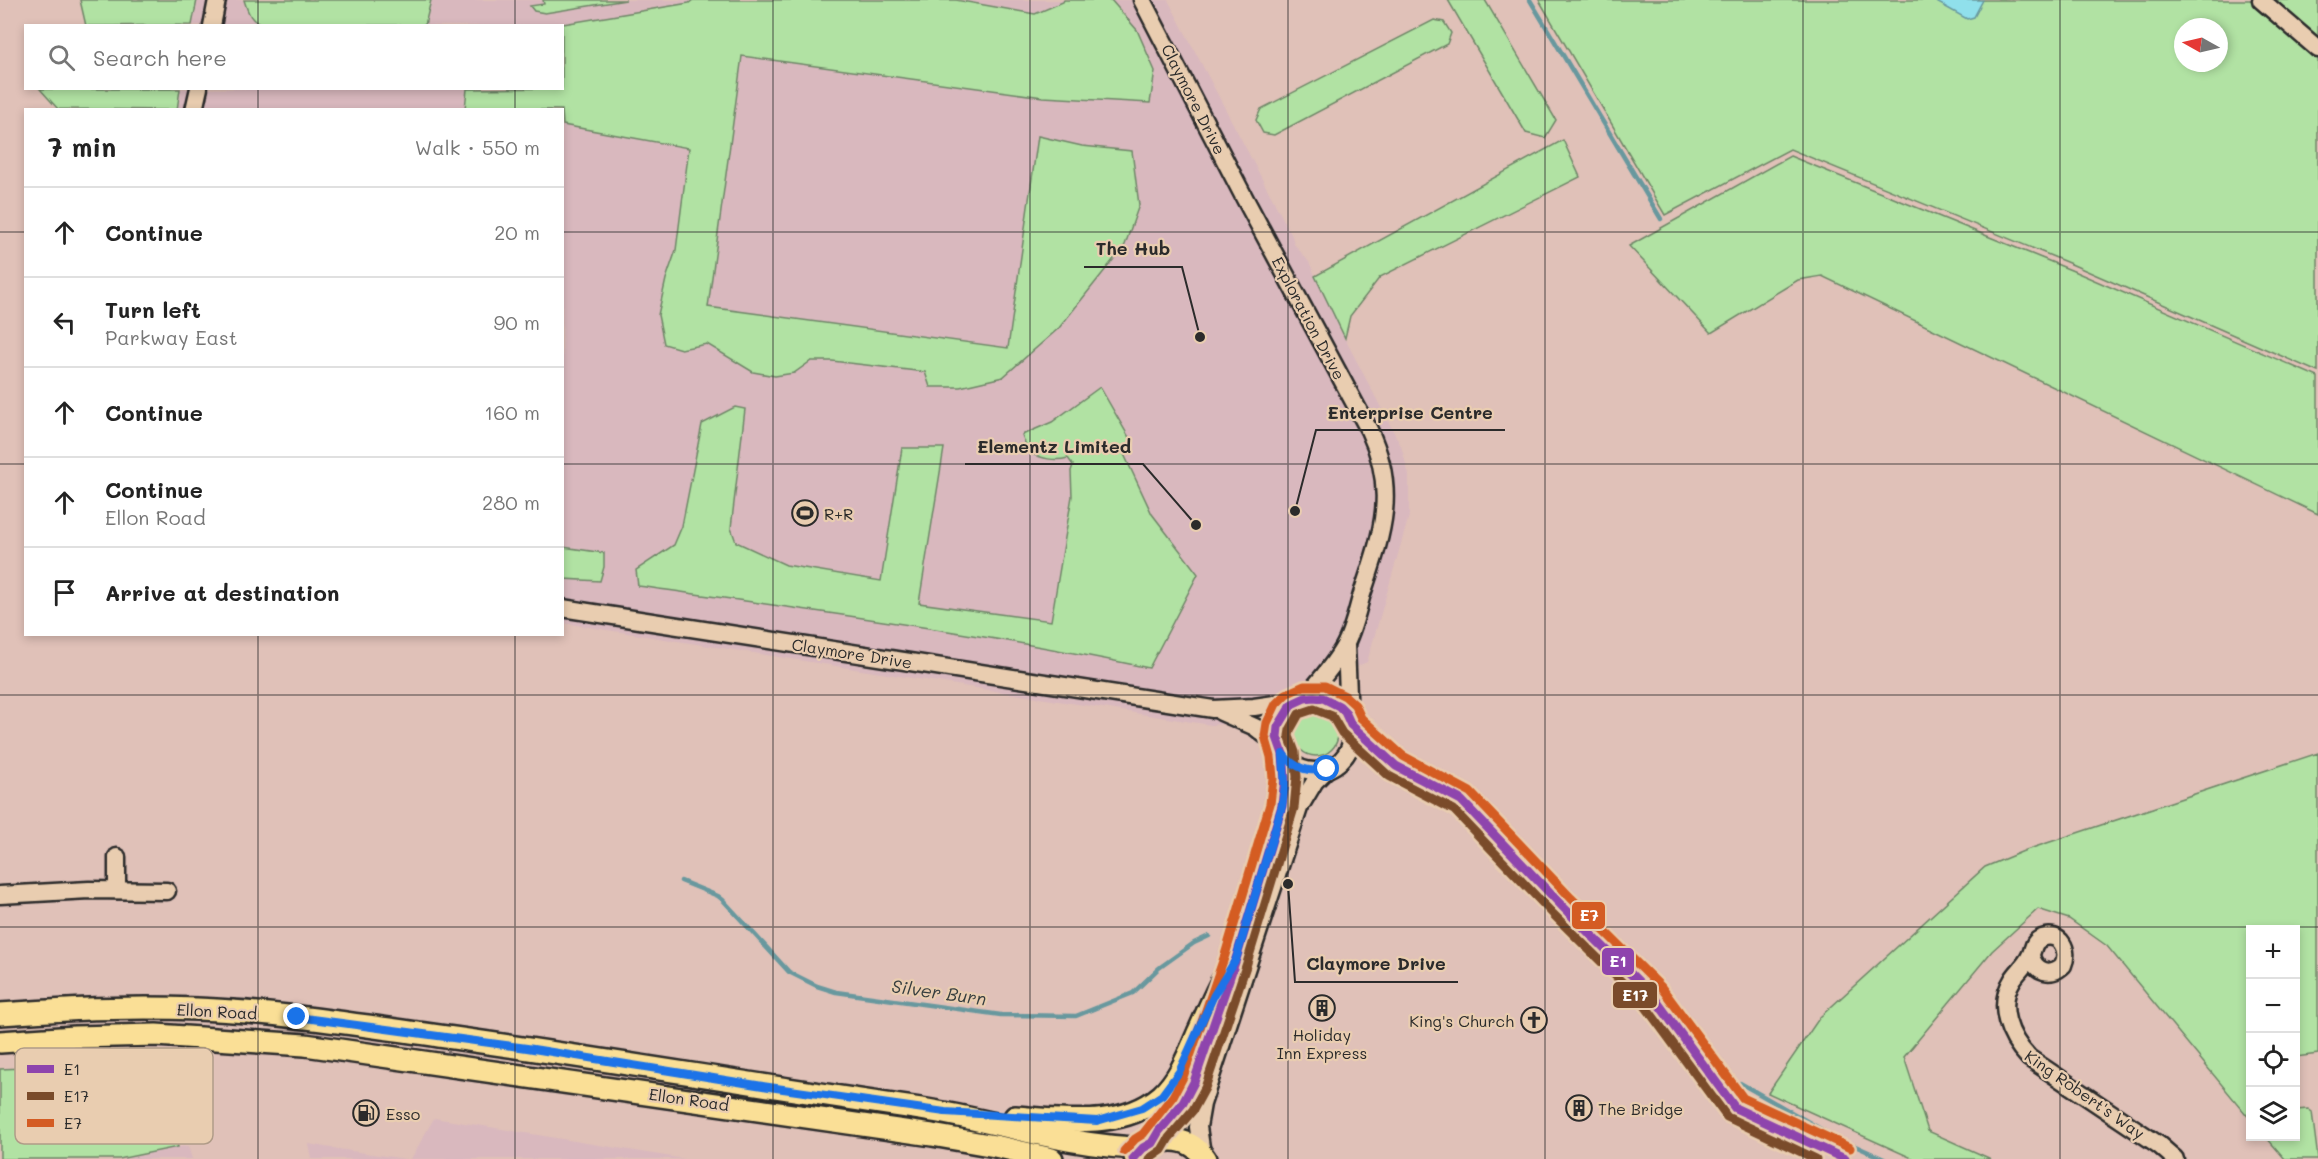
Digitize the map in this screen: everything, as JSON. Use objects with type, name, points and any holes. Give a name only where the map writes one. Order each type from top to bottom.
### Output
[{"type":"main road","points":[[945,1112],[1097,1121],[1142,1108],[1162,1095],[1179,1072],[1214,995],[1236,959]]},
{"type":"main road","name":"Ellon Road","points":[[0,1014],[75,1008],[132,1008],[197,1009],[297,1017],[527,1048],[769,1087],[945,1112],[1091,1145],[1143,1150],[1165,1139],[1179,1140],[1192,1145],[1204,1157]]},
{"type":"main road","name":"Ellon Road","points":[[0,1042],[75,1036],[156,1035],[305,1045],[932,1135],[1052,1159]]},
{"type":"street","points":[[212,24],[217,0]]},
{"type":"street","name":"Claymore Drive","points":[[1142,0],[1245,199]]},
{"type":"street","points":[[2261,0],[2318,49]]},
{"type":"street","points":[[194,108],[199,90]]},
{"type":"street","name":"Exploration Drive","points":[[1245,199],[1369,430],[1381,457],[1386,495],[1383,526],[1346,645],[1349,720]]},
{"type":"street","name":"Claymore Drive","points":[[564,608],[1214,709],[1254,707],[1303,699]]},
{"type":"street","name":"Exploration Drive","points":[[1303,699],[1346,645]]},
{"type":"street","points":[[1143,1150],[1183,1102],[1194,1082],[1236,959],[1282,806],[1285,786],[1278,727],[1281,718],[1292,704],[1303,699],[1323,698],[1345,712],[1352,734],[1347,752],[1342,759],[1315,781],[1299,808],[1202,1104],[1198,1141],[1204,1157]]},
{"type":"street","name":"Claymore Drive","points":[[1214,709],[1255,727],[1281,750]]},
{"type":"street","points":[[1281,750],[1298,768],[1308,771],[1327,769]]},
{"type":"street","points":[[117,857],[117,890]]},
{"type":"street","points":[[0,895],[117,890],[167,891]]},
{"type":"street","name":"King Robert's Way","points":[[2031,956],[2012,979],[2007,990],[2005,1004],[2009,1031],[2017,1046],[2030,1058],[2175,1159]]},
{"type":"shaded area","points":[[197,0],[1168,0],[1292,236],[1294,244],[1309,262],[1342,333],[1401,446],[1409,475],[1409,516],[1367,662],[1225,724],[1211,725],[564,623],[564,108],[177,108],[180,90],[564,90],[564,24],[192,24]]},
{"type":"shaded area","points":[[434,1118],[684,1159],[411,1159]]},
{"type":"shaded area","points":[[309,1144],[325,1147],[406,1159],[311,1159]]},
{"type":"shaded area","points":[[188,1146],[192,1159],[119,1159],[178,1147]]},
{"type":"green space","points":[[80,0],[197,0],[192,24],[86,24]]},
{"type":"green space","points":[[244,0],[431,0],[425,24],[260,24],[256,22]]},
{"type":"green space","points":[[543,0],[626,0],[545,13],[534,11],[530,6],[544,4]]},
{"type":"green space","points":[[693,0],[956,0],[1035,14],[1064,0],[1111,0],[1137,30],[1155,71],[1150,103],[1043,97],[742,56],[708,307],[1008,348],[1038,136],[1082,146],[1132,151],[1139,205],[1125,245],[1059,328],[1003,377],[960,387],[930,387],[925,372],[832,361],[811,361],[794,373],[775,376],[753,372],[707,344],[681,349],[664,344],[658,315],[666,279],[676,250],[689,148],[564,125],[564,108],[465,108],[467,90],[564,90],[563,24],[689,3]]},
{"type":"green space","points":[[1448,0],[1485,0],[1556,120],[1545,138],[1526,133]]},
{"type":"green space","points":[[1539,0],[2318,0],[2318,372],[2071,264],[1790,149],[1665,215]]},
{"type":"green space","points":[[1434,20],[1444,22],[1451,33],[1447,44],[1274,135],[1263,133],[1256,120],[1261,109]]},
{"type":"green space","points":[[41,90],[180,90],[177,108],[57,108]]},
{"type":"green space","points":[[1563,140],[1580,177],[1380,277],[1350,316],[1345,338],[1315,276]]},
{"type":"green space","points":[[1790,156],[2071,270],[2318,377],[2318,514],[1822,276],[1798,280],[1711,333],[1629,246]]},
{"type":"green space","points":[[1100,387],[1131,441],[1122,450],[1152,514],[1198,574],[1149,668],[1022,643],[638,586],[636,570],[674,545],[682,526],[702,424],[735,407],[745,409],[731,528],[736,542],[786,565],[881,581],[902,448],[944,448],[919,603],[1051,621],[1072,496],[1071,471],[1073,465],[1068,458],[1043,458],[1029,453],[1022,435],[1052,422]]},
{"type":"green space","points":[[564,547],[604,553],[604,567],[600,581],[564,579]]},
{"type":"green space","points":[[1316,712],[1331,719],[1338,734],[1331,749],[1316,756],[1301,749],[1294,734],[1301,719]]},
{"type":"green space","points":[[2318,753],[2318,1054],[2300,1056],[2300,925],[2246,925],[2246,1114],[2107,946],[2069,919],[2038,909],[1992,951],[1904,1057],[1928,1131],[1991,1159],[1914,1159],[1768,1093],[1820,1017],[1985,867],[2026,850]]},
{"type":"green space","points":[[15,1068],[15,1144],[177,1144],[178,1147],[119,1159],[0,1159],[0,1069]]},
{"type":"green space","points":[[2308,1109],[2312,1112],[2318,1159],[2285,1159],[2269,1141],[2300,1141],[2300,1110]]},
{"type":"water","points":[[1933,0],[1983,0],[1974,17],[1967,19]]},
{"type":"waterway","points":[[1530,0],[1661,219]]},
{"type":"waterway","name":"Silver Burn","points":[[681,881],[718,896],[789,972],[817,986],[836,992],[1001,1015],[1076,1016],[1133,993],[1159,968],[1194,943],[1209,936]]},
{"type":"waterway","points":[[1740,1083],[1833,1136],[1884,1159]]},
{"type":"transit line","name":"E7","points":[[1124,1151],[1143,1134],[1173,1096],[1183,1077],[1225,955],[1270,804],[1273,778],[1271,757],[1265,736],[1267,723],[1276,704],[1286,694],[1304,686],[1325,686],[1345,696],[1355,705],[1361,718],[1403,756],[1470,792],[1571,898],[1661,987],[1743,1098],[1850,1148]]},
{"type":"transit line","name":"E1","points":[[1133,1159],[1143,1148],[1152,1143],[1159,1131],[1183,1103],[1194,1082],[1236,959],[1282,806],[1285,778],[1283,754],[1277,737],[1278,727],[1292,704],[1314,697],[1323,698],[1339,706],[1345,712],[1351,725],[1396,766],[1461,800],[1562,906],[1652,995],[1735,1108],[1845,1159]]},
{"type":"transit line","name":"E17","points":[[1149,1159],[1162,1150],[1169,1138],[1193,1110],[1205,1088],[1247,963],[1294,808],[1297,777],[1295,752],[1289,736],[1290,730],[1299,714],[1314,709],[1332,716],[1342,733],[1389,776],[1454,810],[1553,914],[1643,1003],[1727,1117],[1816,1159]]},
{"type":"place","name":"The Hub","points":[[1200,337]]},
{"type":"place","name":"Enterprise Centre","points":[[1295,511]]},
{"type":"place","name":"R+R","points":[[805,513]]},
{"type":"place","name":"Elementz Limited","points":[[1196,525]]},
{"type":"place","name":"Claymore Drive","points":[[1288,884]]},
{"type":"place","name":"Holiday Inn Express","points":[[1322,1008]]},
{"type":"place","name":"King's Church","points":[[1534,1020]]},
{"type":"place","name":"The Bridge","points":[[1579,1108]]},
{"type":"place","name":"Esso","points":[[366,1113]]},
{"type":"route","points":[[297,1017],[527,1048],[769,1087],[945,1112],[1071,1121],[1097,1121],[1119,1116],[1142,1108],[1162,1095],[1179,1072],[1214,995],[1227,970],[1236,959],[1282,806],[1285,786],[1283,754],[1298,768],[1308,771],[1327,769]]}]
